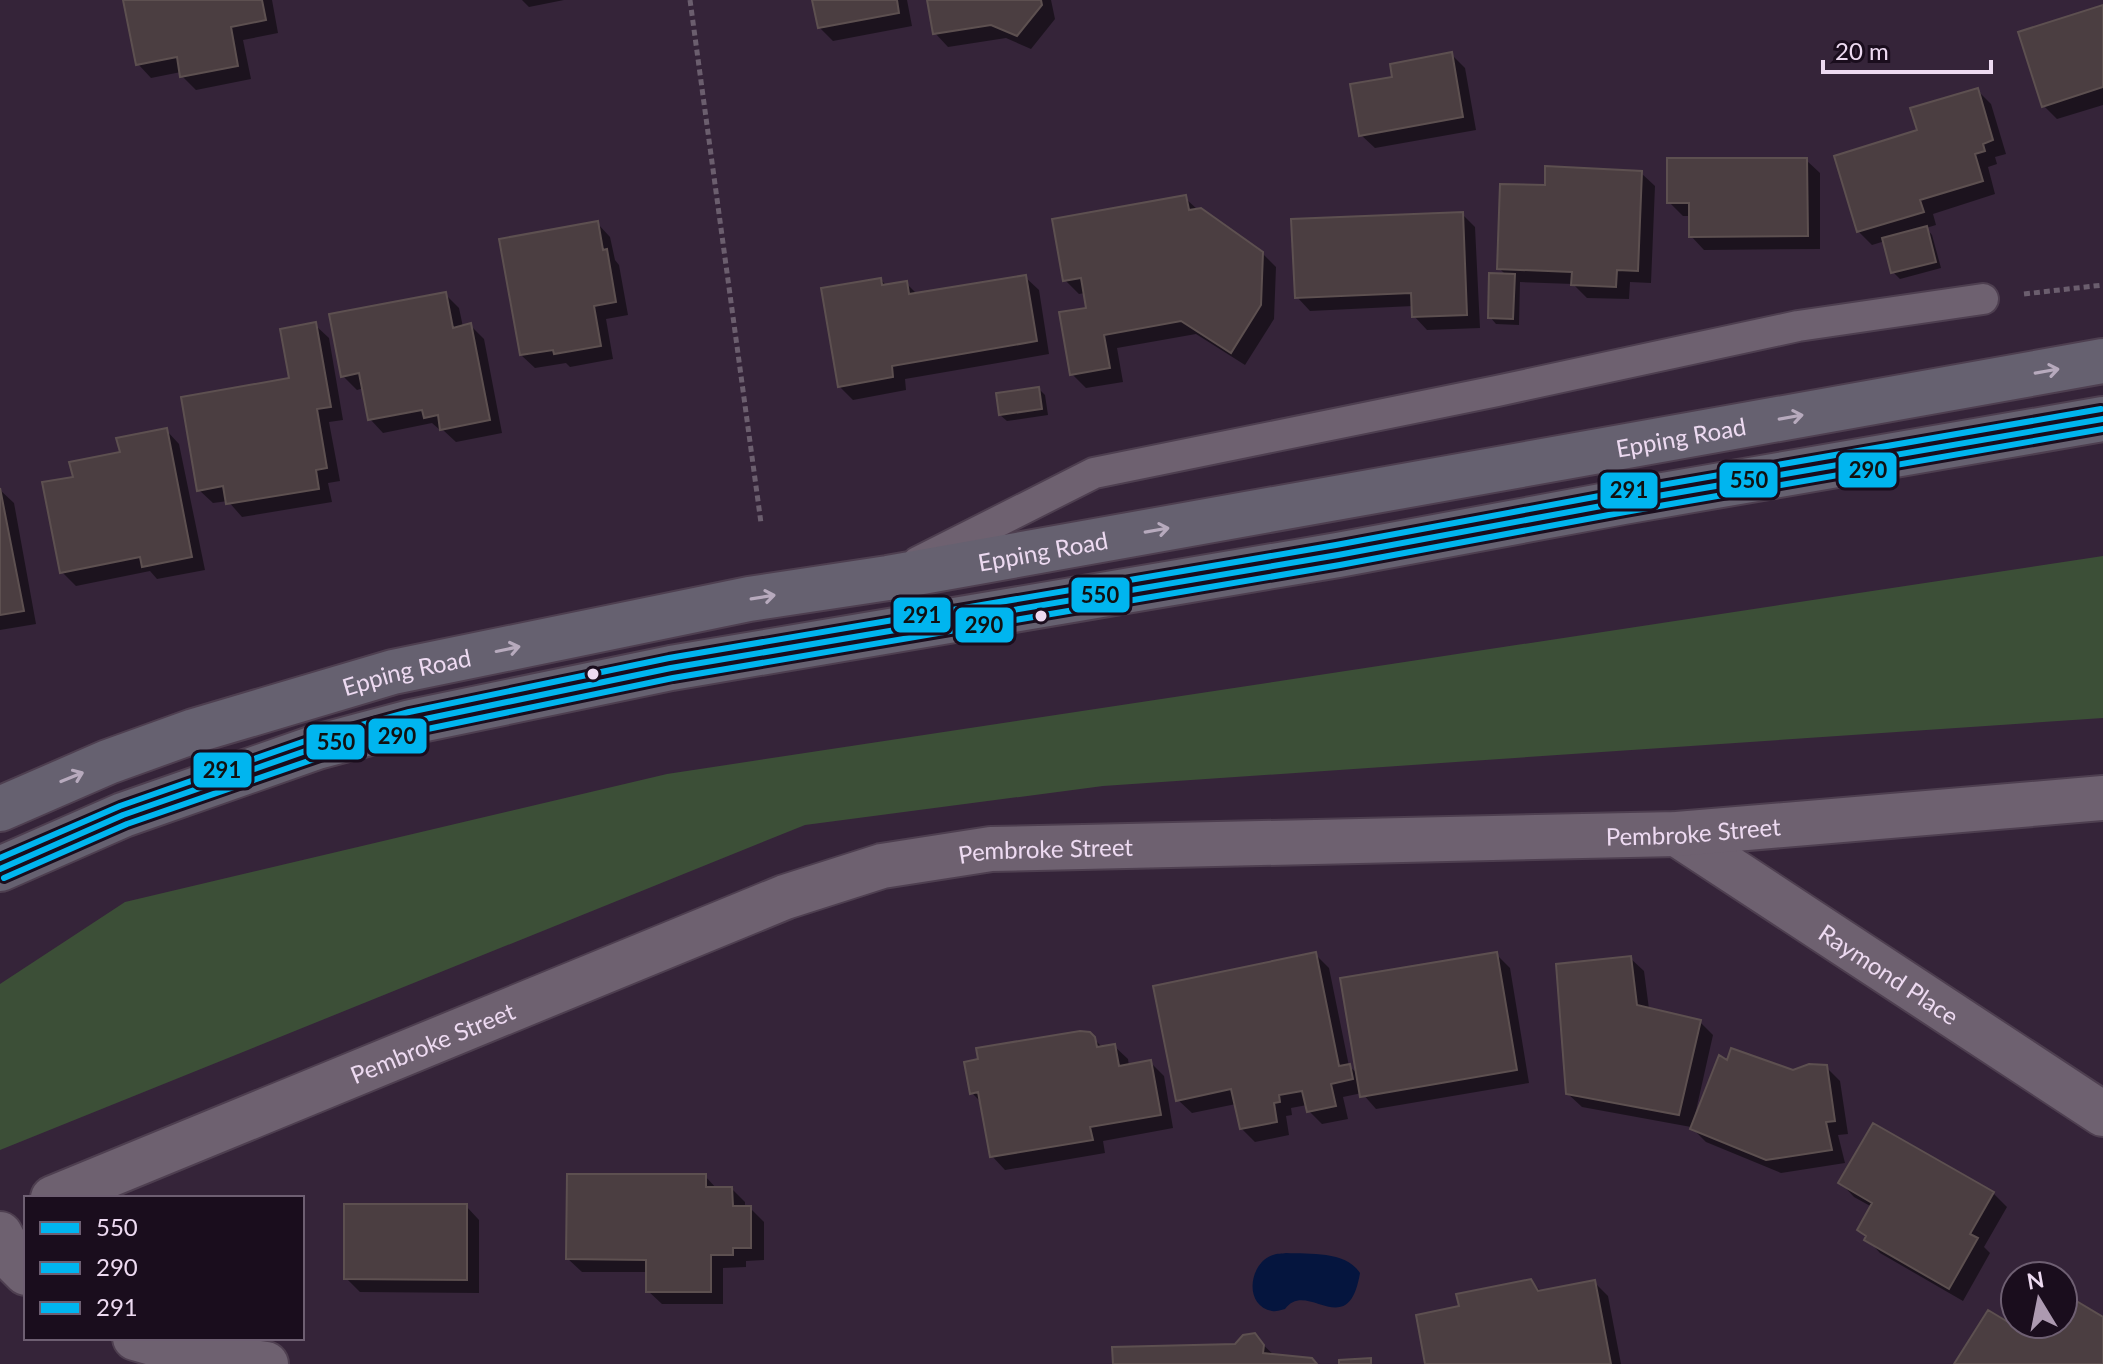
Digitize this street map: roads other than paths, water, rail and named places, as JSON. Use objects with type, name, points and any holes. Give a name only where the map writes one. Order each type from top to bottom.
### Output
[{"type":"main road","name":"Epping Road","points":[[0,809],[108,762],[194,731],[393,672],[749,599],[888,578],[2103,361]]},
{"type":"main road","name":"Epping Road","points":[[0,869],[176,795],[317,747],[411,722],[686,665],[1338,555],[2103,419]]},
{"type":"street","name":"Pembroke Street","points":[[58,1196],[785,897],[882,866],[991,849],[1677,834],[2103,798]]},
{"type":"street","name":"Raymond Place","points":[[1677,834],[2103,1114]]},
{"type":"street","points":[[0,1220],[24,1210]]},
{"type":"street","points":[[0,1234],[24,1271]]},
{"type":"street","points":[[142,1340],[180,1351],[266,1364]]},
{"type":"lane","points":[[888,578],[1094,473],[1798,326],[1983,299]]},
{"type":"water","points":[[1286,1253],[1327,1255],[1346,1261],[1360,1273],[1354,1294],[1346,1304],[1337,1307],[1304,1300],[1294,1301],[1277,1311],[1263,1307],[1253,1293],[1254,1275],[1265,1259]]}]
